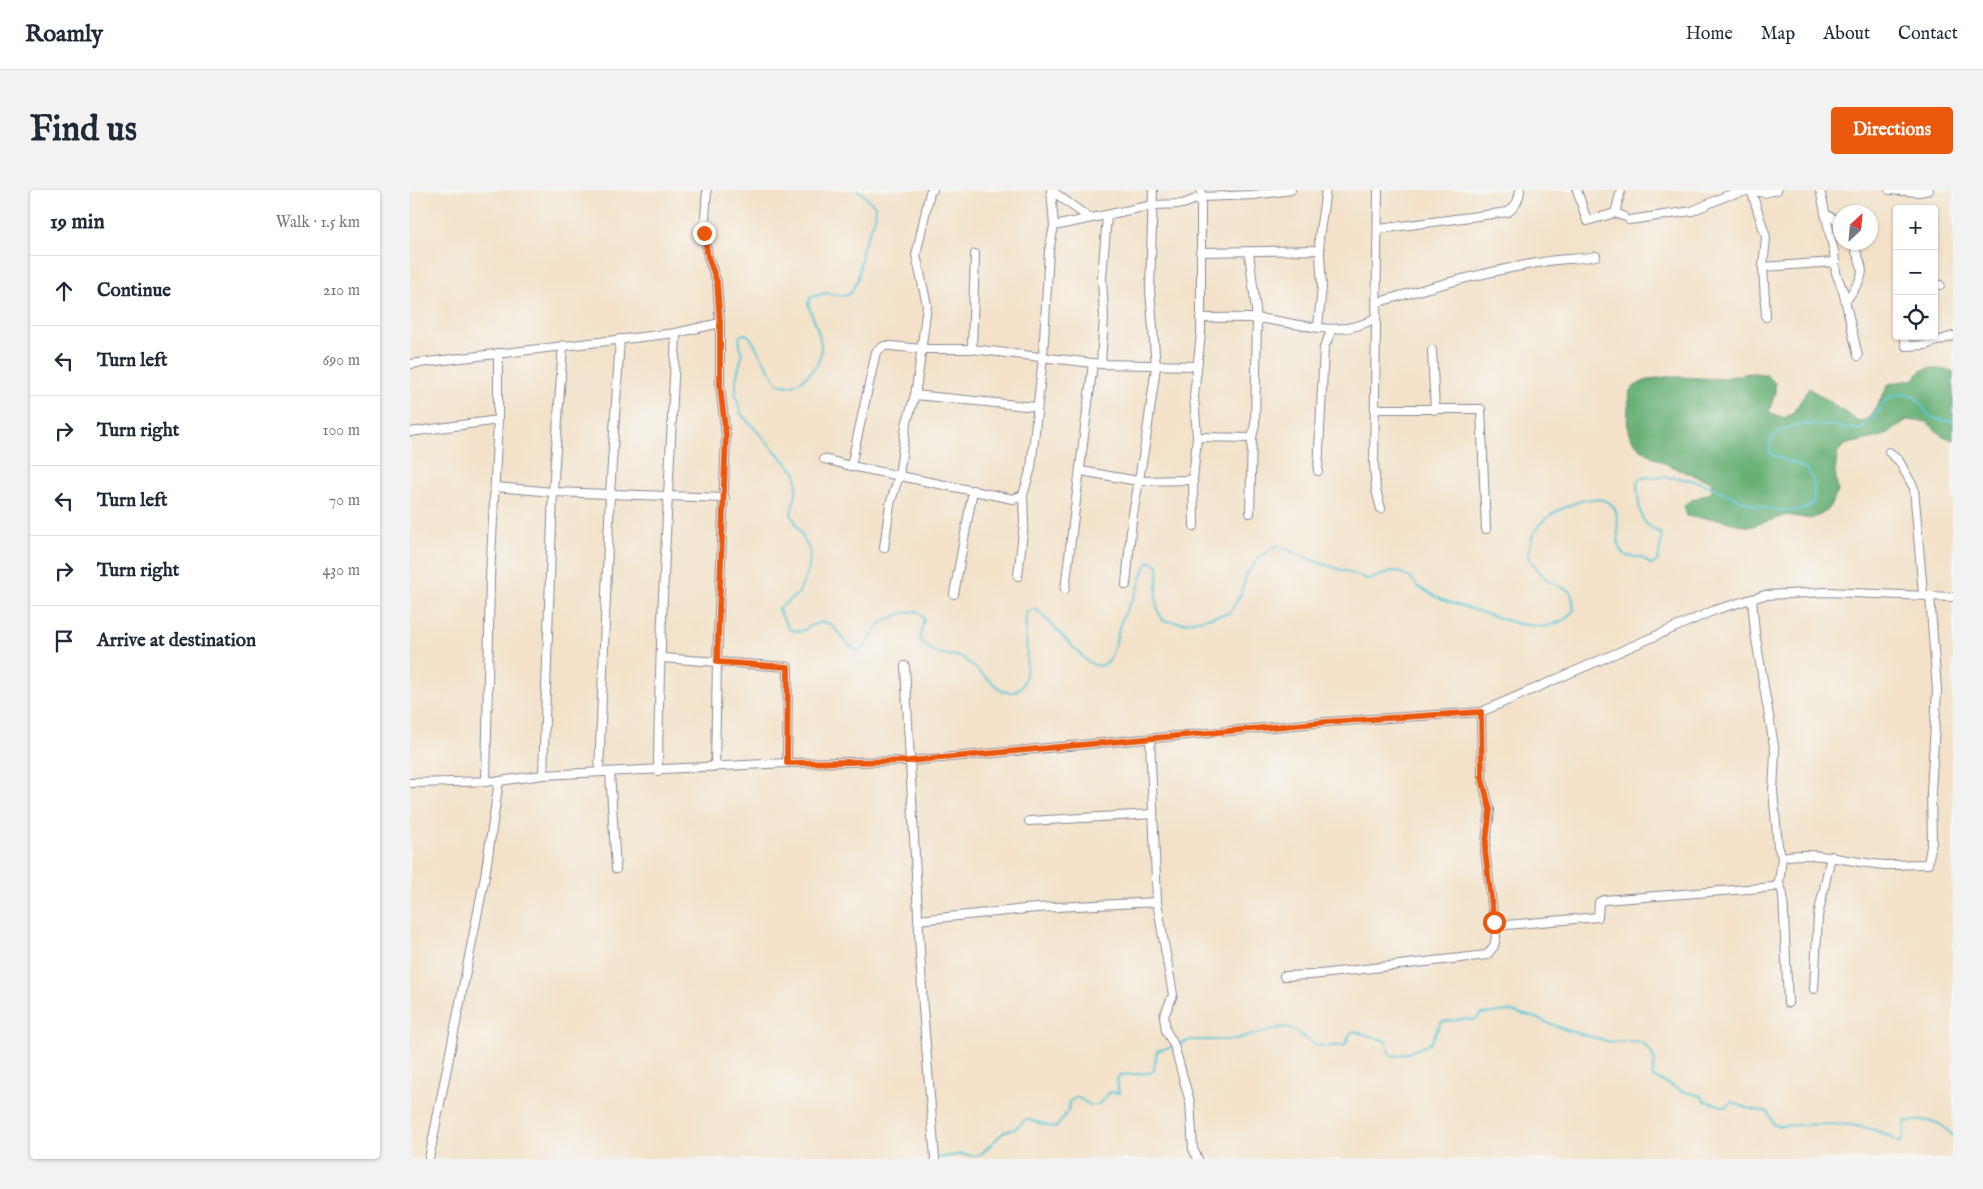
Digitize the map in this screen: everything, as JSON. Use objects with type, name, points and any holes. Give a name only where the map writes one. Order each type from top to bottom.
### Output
[{"type":"street","points":[[708,190],[704,233],[708,257],[717,282],[720,323],[720,386],[726,436],[715,766]]},
{"type":"street","points":[[884,548],[890,504],[899,476],[906,425],[915,395],[922,349],[927,305],[916,255],[930,192],[933,190]]},
{"type":"street","points":[[1051,190],[1089,218]]},
{"type":"street","points":[[1018,576],[1024,522],[1023,495],[1031,468],[1036,407],[1043,357],[1049,251],[1054,226],[1051,190]]},
{"type":"street","points":[[1126,584],[1132,520],[1156,367],[1150,290],[1153,190]]},
{"type":"street","points":[[1054,226],[1153,206],[1183,204],[1201,194],[1254,195],[1291,190]]},
{"type":"street","points":[[1318,326],[1322,287],[1319,238],[1326,190]]},
{"type":"street","points":[[1378,190],[1378,302],[1376,317],[1374,463],[1376,490],[1382,509]]},
{"type":"street","points":[[1379,229],[1508,212],[1514,208],[1520,190]]},
{"type":"street","points":[[1577,190],[1587,221],[1615,213],[1626,218],[1692,211],[1726,196],[1751,190],[1764,193],[1777,190]]},
{"type":"street","points":[[1615,213],[1620,190]]},
{"type":"street","points":[[1751,190],[1766,237],[1763,267],[1766,317]]},
{"type":"street","points":[[1820,190],[1834,262],[1846,301],[1858,356]]},
{"type":"street","points":[[1889,190],[1919,192],[1929,190]]},
{"type":"street","points":[[1194,526],[1193,480],[1196,437],[1194,403],[1196,366],[1201,338],[1201,194]]},
{"type":"street","points":[[1825,214],[1833,218]]},
{"type":"street","points":[[1065,589],[1081,471],[1080,452],[1104,317],[1102,278],[1107,216]]},
{"type":"street","points":[[1200,252],[1320,250]]},
{"type":"street","points":[[1846,301],[1862,278],[1863,271],[1855,250]]},
{"type":"street","points":[[1249,252],[1257,319],[1255,424],[1252,438],[1250,513]]},
{"type":"street","points":[[972,349],[975,254]]},
{"type":"street","points":[[1378,302],[1448,281],[1501,269],[1547,261],[1572,261],[1596,256]]},
{"type":"street","points":[[1763,267],[1834,262]]},
{"type":"street","points":[[1200,318],[1257,319],[1332,329],[1356,328],[1376,317]]},
{"type":"street","points":[[410,364],[676,333],[720,323]]},
{"type":"street","points":[[1318,470],[1324,348],[1332,329]]},
{"type":"street","points":[[658,771],[663,561],[670,495],[676,333]]},
{"type":"street","points":[[1905,340],[1906,346],[1914,348],[1953,336]]},
{"type":"street","points":[[599,772],[610,494],[620,339]]},
{"type":"street","points":[[543,775],[553,492],[563,345]]},
{"type":"street","points":[[851,466],[876,352],[884,346],[922,349],[972,349],[1097,364],[1156,367],[1196,366]]},
{"type":"street","points":[[1432,350],[1435,410]]},
{"type":"street","points":[[486,782],[490,578],[498,420],[498,353]]},
{"type":"street","points":[[915,395],[1036,407]]},
{"type":"street","points":[[1376,409],[1481,409],[1486,529]]},
{"type":"street","points":[[410,432],[498,420]]},
{"type":"street","points":[[1196,437],[1252,438]]},
{"type":"street","points":[[1782,857],[1831,856],[1884,865],[1928,864],[1932,841],[1931,792],[1937,690],[1914,488],[1899,461],[1889,452]]},
{"type":"street","points":[[824,459],[1013,499],[1023,495]]},
{"type":"street","points":[[1081,471],[1138,480],[1193,480]]},
{"type":"street","points":[[495,487],[553,492],[725,498]]},
{"type":"street","points":[[954,594],[973,490]]},
{"type":"street","points":[[410,783],[486,782],[543,775],[658,771],[715,766],[909,761],[1327,722],[1481,712],[1715,610],[1765,595],[1826,592],[1953,597]]},
{"type":"street","points":[[1752,599],[1755,632],[1775,752],[1772,791],[1778,846],[1782,857],[1779,883],[1783,894],[1788,1003]]},
{"type":"street","points":[[662,658],[788,667],[787,763]]},
{"type":"street","points":[[905,666],[918,920],[935,1155]]},
{"type":"street","points":[[1284,976],[1311,976],[1487,954],[1494,946],[1496,936],[1485,850],[1490,810],[1482,778],[1481,712]]},
{"type":"street","points":[[1150,739],[1157,902],[1174,995],[1164,1016],[1166,1032],[1174,1045],[1190,1102],[1193,1149],[1198,1159]]},
{"type":"street","points":[[610,772],[616,869]]},
{"type":"street","points":[[429,1159],[484,876],[500,781]]},
{"type":"street","points":[[1029,821],[1153,814]]},
{"type":"street","points":[[1814,990],[1818,916],[1831,856]]},
{"type":"street","points":[[1494,926],[1598,916],[1599,902],[1604,900],[1774,887],[1779,883]]},
{"type":"street","points":[[918,920],[1036,908],[1157,902]]},
{"type":"green space","points":[[1930,368],[1953,371],[1953,440],[1941,435],[1927,422],[1907,420],[1883,436],[1844,445],[1838,452],[1835,472],[1838,492],[1828,510],[1810,519],[1787,515],[1749,527],[1718,519],[1687,516],[1684,506],[1692,500],[1712,492],[1711,482],[1650,455],[1632,439],[1628,429],[1627,415],[1630,390],[1640,383],[1651,379],[1662,377],[1724,378],[1750,373],[1766,375],[1775,383],[1775,393],[1769,412],[1784,418],[1793,413],[1809,388],[1859,422],[1870,418],[1889,384],[1914,379],[1920,371]]},
{"type":"waterway","points":[[858,190],[876,207],[875,218],[863,247],[858,278],[851,293],[844,296],[826,293],[811,297],[808,304],[821,345],[821,354],[812,371],[793,385],[787,386],[777,383],[750,337],[746,334],[741,335],[739,339],[742,356],[736,379],[736,395],[741,414],[796,473],[797,488],[791,514],[810,551],[809,568],[799,593],[778,609],[789,629],[800,632],[822,622],[828,623],[857,651],[864,647],[880,624],[899,615],[918,611],[924,619],[920,638],[923,644],[935,653],[962,657],[1002,691],[1014,692],[1022,686],[1026,676],[1027,611],[1036,609],[1087,661],[1100,666],[1108,661],[1113,653],[1121,621],[1136,593],[1149,561],[1158,565],[1156,602],[1160,615],[1164,621],[1184,623],[1229,613],[1241,594],[1247,573],[1259,558],[1276,546],[1369,580],[1392,571],[1399,572],[1411,578],[1418,587],[1442,600],[1518,624],[1545,627],[1564,620],[1574,610],[1572,595],[1540,573],[1528,557],[1528,553],[1533,536],[1539,525],[1553,514],[1571,504],[1591,499],[1608,502],[1616,511],[1618,540],[1622,552],[1628,556],[1639,557],[1652,565],[1658,560],[1662,536],[1642,518],[1637,483],[1640,478],[1665,477],[1684,479],[1705,484],[1757,506],[1778,510],[1800,510],[1808,507],[1813,501],[1812,478],[1810,473],[1804,468],[1770,453],[1772,440],[1779,432],[1791,427],[1805,425],[1835,426],[1859,430],[1868,423],[1888,399],[1903,394],[1915,396],[1926,412],[1933,418],[1953,420]]},
{"type":"waterway","points":[[1179,1044],[1191,1040],[1231,1040],[1285,1027],[1301,1034],[1310,1042],[1322,1046],[1345,1045],[1350,1034],[1354,1031],[1386,1041],[1390,1055],[1394,1056],[1430,1044],[1441,1022],[1462,1019],[1474,1020],[1482,1014],[1508,1011],[1533,1017],[1566,1030],[1610,1042],[1636,1041],[1644,1044],[1651,1052],[1655,1061],[1652,1076],[1682,1091],[1701,1096],[1705,1101],[1726,1107],[1732,1102],[1746,1108],[1768,1112],[1774,1125],[1841,1124],[1857,1126],[1872,1129],[1900,1143],[1903,1139],[1906,1121],[1932,1121],[1942,1126],[1953,1136]]},
{"type":"waterway","points":[[938,1158],[961,1154],[980,1155],[1004,1132],[1015,1129],[1026,1119],[1056,1128],[1068,1111],[1070,1101],[1077,1097],[1090,1105],[1098,1105],[1110,1092],[1119,1093],[1117,1079],[1120,1075],[1150,1073],[1154,1070],[1157,1051],[1172,1047]]},
{"type":"route","points":[[704,233],[708,257],[717,282],[720,323],[720,386],[726,436],[717,662],[788,667],[787,763],[909,761],[1087,746],[1327,722],[1481,712],[1482,778],[1485,794],[1490,806],[1485,850],[1494,922]]}]
